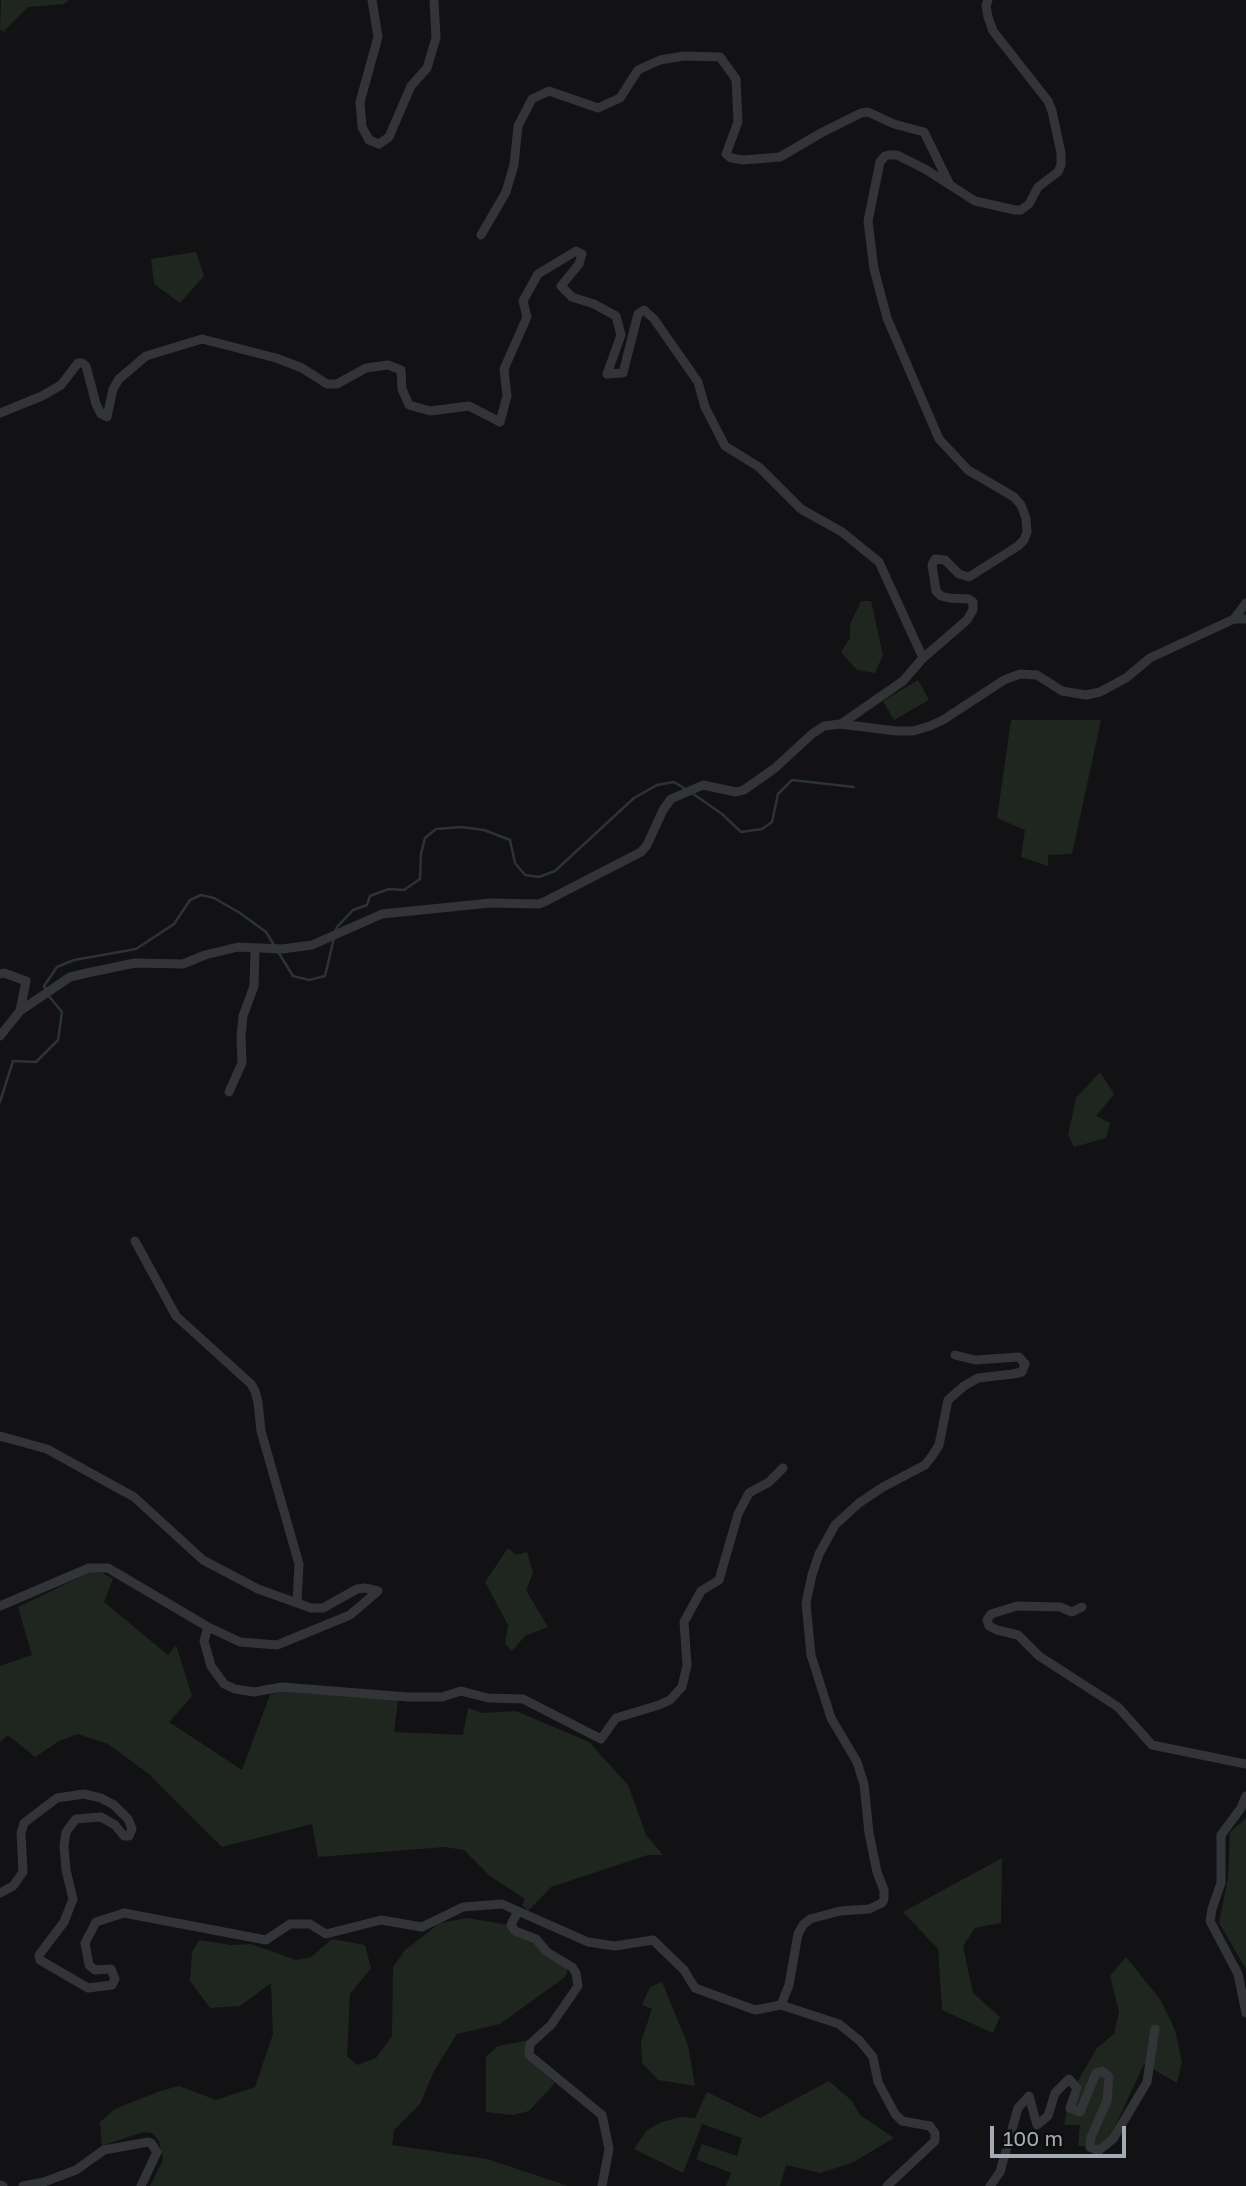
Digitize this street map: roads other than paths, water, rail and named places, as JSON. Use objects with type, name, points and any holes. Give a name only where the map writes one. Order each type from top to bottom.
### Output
[{"type":"street","points":[[372,0],[378,37],[360,102],[362,127],[369,140],[379,144],[388,137],[411,86],[427,68],[436,38],[434,0]]},
{"type":"street","points":[[840,724],[903,681],[923,659],[967,620],[973,610],[973,602],[969,599],[949,598],[936,591],[932,565],[935,559],[945,560],[959,574],[969,577],[1018,546],[1027,532],[1026,518],[1014,496],[968,470],[939,439],[896,342],[874,269],[869,221],[876,176],[885,156],[897,155],[903,158],[975,201],[1021,210],[1038,187],[1056,174],[1061,164],[1061,153],[1052,111],[1048,101],[993,31],[986,5],[988,0]]},
{"type":"street","points":[[481,235],[506,192],[514,165],[518,126],[532,99],[549,91],[598,108],[620,98],[638,70],[660,61],[684,56],[720,57],[736,79],[738,122],[726,154],[731,158],[743,160],[780,157],[851,118],[868,112],[894,124],[924,132],[951,186]]},
{"type":"street","points":[[0,413],[61,385],[78,363],[82,363],[86,366],[96,404],[101,414],[107,417],[113,389],[119,379],[146,356],[202,339],[276,358],[302,368],[327,384],[337,384],[366,368],[388,365],[401,370],[402,389],[409,405],[430,411],[470,406],[500,422],[506,396],[504,369],[527,317],[523,302],[538,274],[576,251],[582,254],[579,264],[561,286],[572,297],[594,304],[616,316],[621,335],[607,374],[623,373],[638,314],[644,310],[654,319],[698,382],[705,407],[725,446],[759,467],[801,509],[842,532],[879,562],[923,659]]},
{"type":"street","points":[[1234,619],[1246,603]]},
{"type":"street","points":[[0,1036],[19,1011],[70,977],[135,963],[183,964],[205,955],[238,947],[282,949],[312,945],[382,914],[490,903],[539,904],[641,852],[671,799],[703,785],[736,792],[744,790],[775,768],[812,733],[824,726],[840,724],[913,731],[943,720],[1004,680],[1020,674],[1037,676],[1062,691],[1086,695],[1100,692],[1126,678],[1150,658],[1234,619],[1246,619]]},
{"type":"street","points":[[229,1092],[242,1063],[243,1016],[254,986],[255,948]]},
{"type":"street","points":[[0,974],[26,981],[19,1011]]},
{"type":"street","points":[[135,1241],[176,1316],[251,1384],[255,1391],[261,1431],[299,1564],[297,1603]]},
{"type":"street","points":[[781,2005],[789,1986],[798,1934],[803,1925],[810,1919],[840,1911],[869,1909],[882,1903],[884,1899],[869,1832],[864,1784],[857,1762],[831,1718],[811,1656],[806,1603],[812,1575],[819,1554],[835,1525],[859,1503],[925,1465],[932,1456],[939,1444],[948,1400],[978,1378],[1022,1372],[1025,1364],[1019,1357],[975,1360],[955,1355]]},
{"type":"street","points":[[0,1436],[47,1449],[134,1497],[203,1560],[258,1589],[311,1608],[323,1608],[358,1589],[378,1591],[350,1615],[277,1645],[240,1642],[208,1627],[108,1568],[89,1568],[0,1606]]},
{"type":"street","points":[[208,1627],[204,1641],[211,1666],[224,1684],[235,1689],[254,1692],[282,1687],[408,1698],[442,1697],[461,1691],[488,1698],[523,1699],[601,1739],[616,1718],[670,1700],[682,1687],[687,1665],[684,1622],[701,1591],[719,1580],[738,1514],[749,1493],[769,1482],[783,1468]]},
{"type":"street","points":[[1082,1606],[1072,1612],[1060,1607],[1017,1606],[991,1614],[987,1620],[989,1626],[997,1630],[1018,1635],[1039,1656],[1118,1707],[1152,1745],[1246,1764]]},
{"type":"street","points":[[0,1893],[13,1886],[23,1872],[21,1833],[24,1824],[57,1798],[84,1794],[114,1805],[128,1819],[132,1829],[129,1836],[124,1836],[115,1825],[101,1817],[76,1819],[66,1832],[66,1870],[73,1899],[64,1922],[39,1955],[40,1960],[88,1988],[112,1985],[116,1979],[111,1969],[96,1970],[89,1965],[85,1943],[96,1922],[124,1913],[266,1940],[290,1924],[310,1924],[326,1934],[381,1920],[422,1927],[463,1907],[502,1904],[588,1942],[615,1946],[653,1940],[684,1970],[695,1989],[755,2010],[781,2005],[839,2024],[860,2041],[873,2057],[878,2081],[895,2114],[902,2121],[930,2126],[935,2133],[935,2141],[887,2186]]},
{"type":"street","points":[[1246,1796],[1243,1805],[1221,1835],[1221,1883],[1210,1922],[1238,1974],[1246,2013]]},
{"type":"street","points":[[518,1911],[511,1925],[515,1931],[536,1939],[547,1952],[572,1967],[576,1973],[578,1986],[551,2025],[530,2044],[529,2055],[602,2115],[609,2149],[602,2186]]},
{"type":"street","points":[[990,2186],[1000,2172],[1018,2108],[1029,2096],[1037,2124],[1048,2116],[1055,2093],[1069,2079],[1077,2088],[1070,2108],[1080,2112],[1096,2073],[1101,2071],[1109,2077],[1107,2101],[1091,2137],[1090,2147],[1098,2151],[1113,2139],[1147,2082],[1155,2028]]},
{"type":"street","points":[[23,2186],[76,2171],[104,2150],[148,2142],[156,2152],[141,2186]]},
{"type":"waterway","points":[[692,793],[722,814],[741,832],[762,829],[772,822],[778,794],[792,780],[854,787]]},
{"type":"waterway","points":[[335,932],[353,910],[367,905],[370,896],[389,889],[404,890],[420,879],[425,838],[436,829],[461,827],[484,830],[510,840],[515,863],[525,875],[539,877],[555,871],[634,798],[657,785],[674,782],[687,790]]},
{"type":"waterway","points":[[46,989],[44,986],[57,967],[74,960],[136,949],[174,924],[190,900],[201,895],[214,898],[240,913],[266,932],[274,945]]},
{"type":"waterway","points":[[277,950],[293,976],[309,980],[325,976],[334,938]]},
{"type":"waterway","points":[[0,1102],[13,1061],[36,1062],[58,1040],[62,1012],[48,995]]}]
